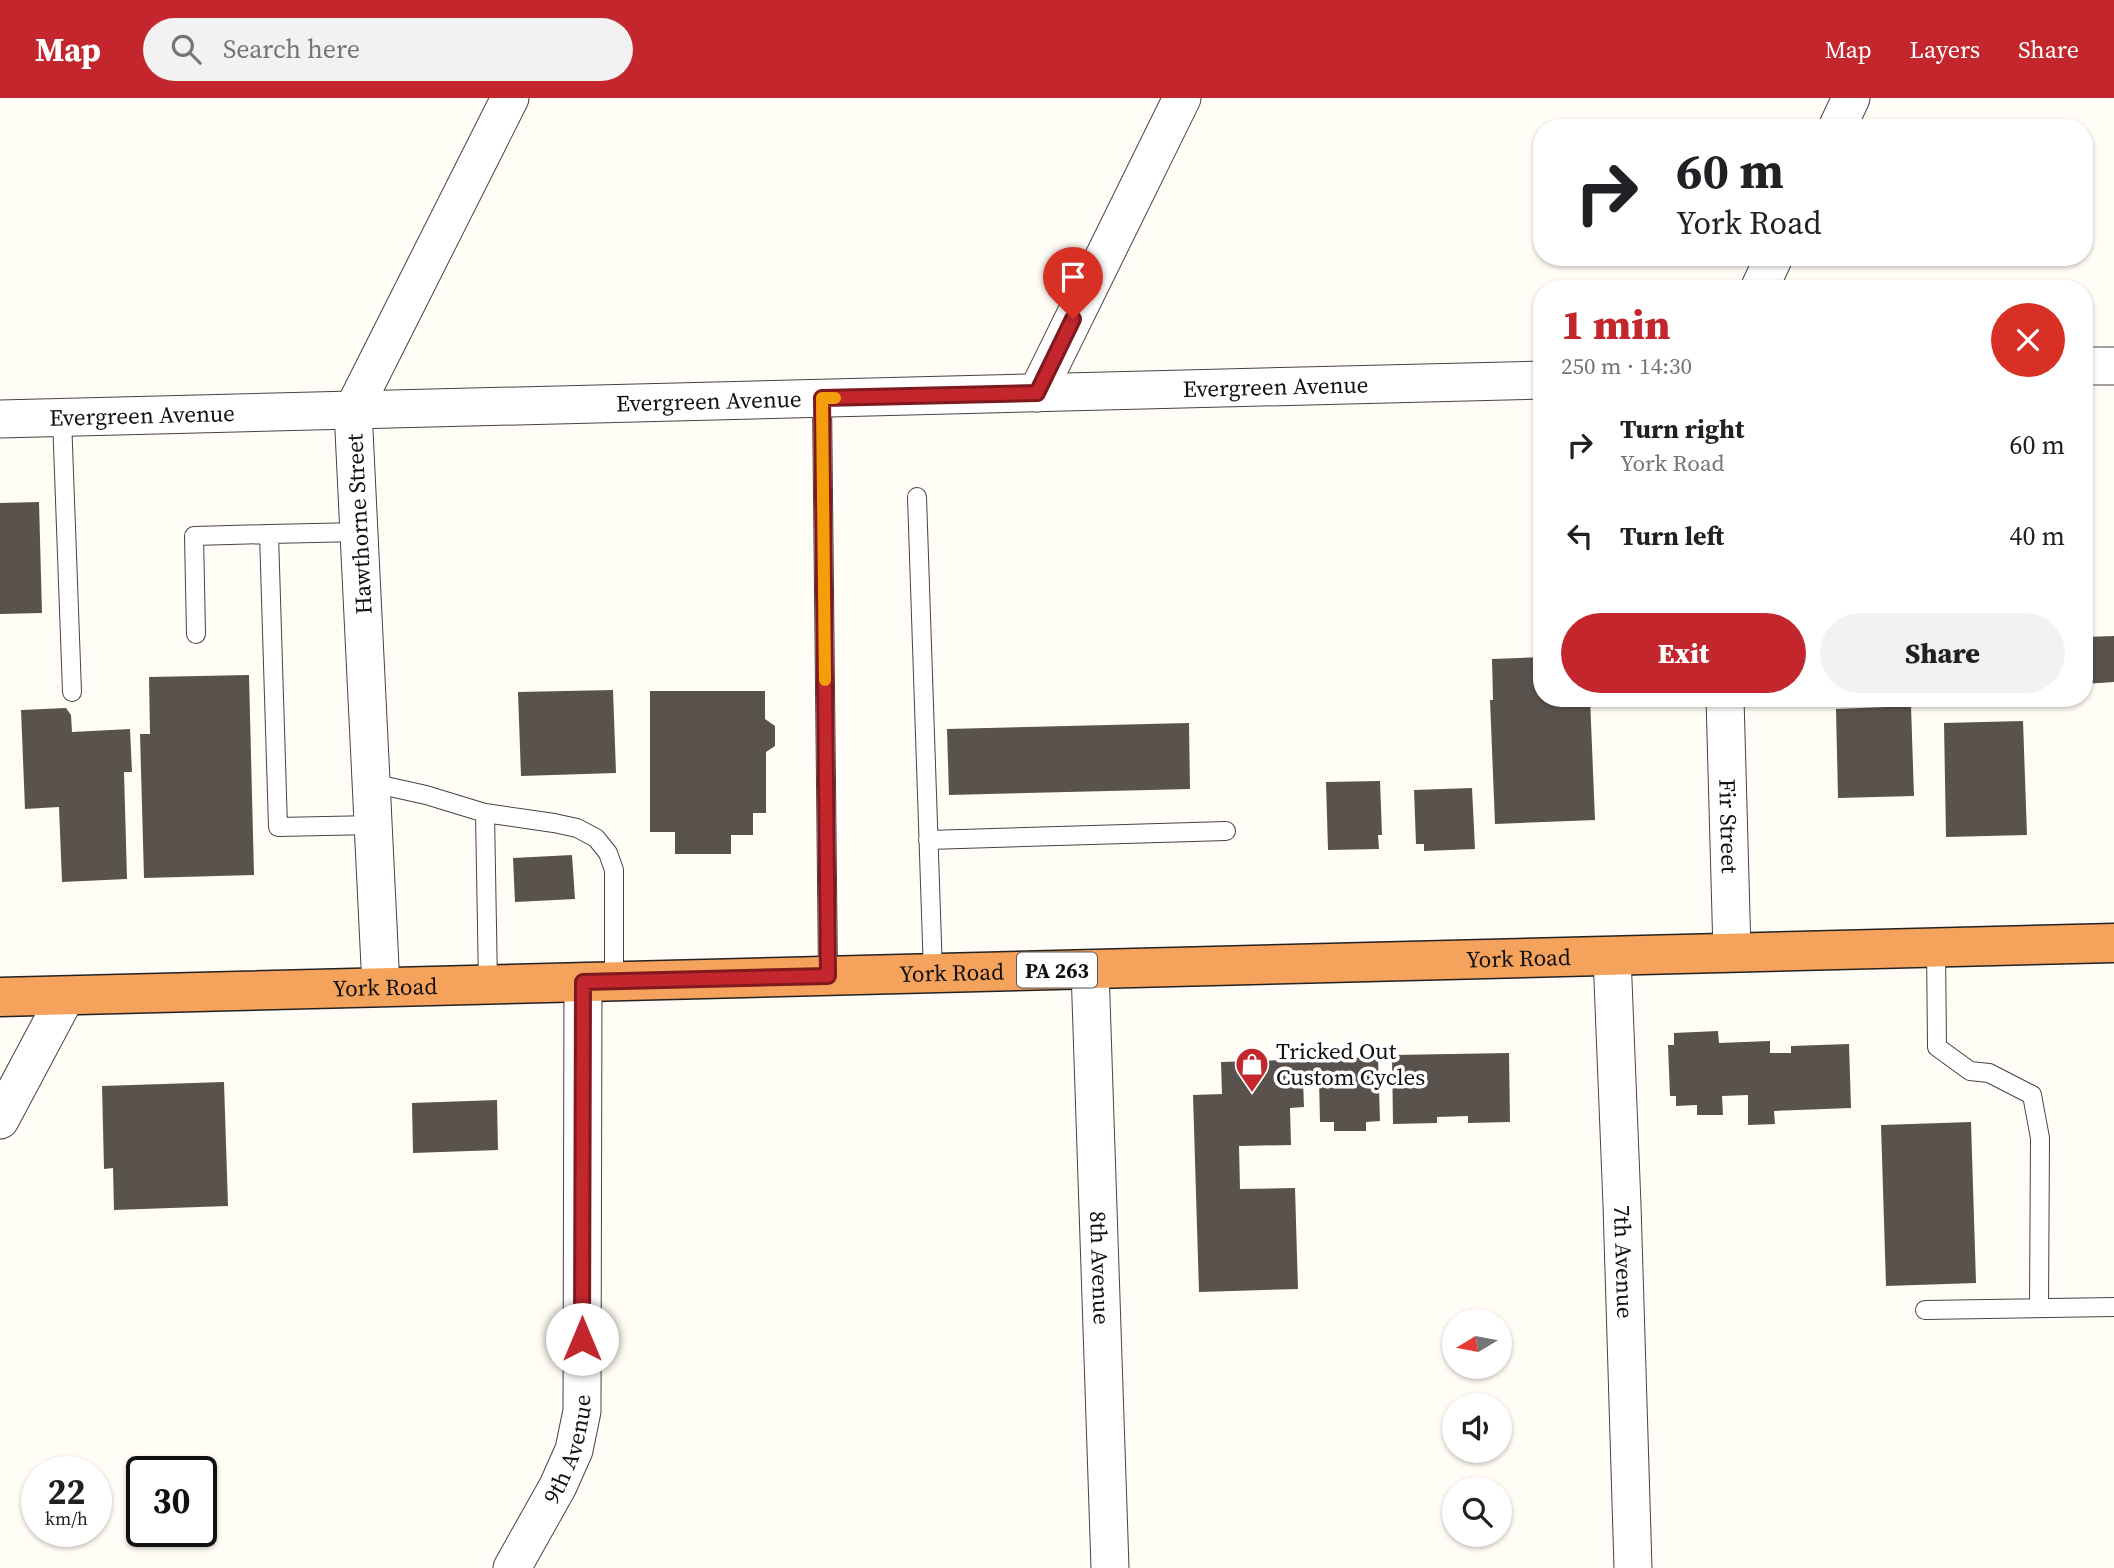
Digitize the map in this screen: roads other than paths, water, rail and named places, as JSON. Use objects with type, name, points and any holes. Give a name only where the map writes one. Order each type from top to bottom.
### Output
[{"type":"highway","name":"York Road","points":[[0,997],[2114,943]]},
{"type":"street","name":"Hawthorne Street","points":[[381,988],[353,410],[510,98]]},
{"type":"street","points":[[1037,393],[1182,98]]},
{"type":"street","points":[[1841,119],[1851,98]]},
{"type":"street","points":[[2093,366],[2114,366]]},
{"type":"street","name":"Evergreen Avenue","points":[[0,419],[1533,380]]},
{"type":"street","name":"Fir Street","points":[[1726,707],[1732,952]]},
{"type":"street","name":"7th Avenue","points":[[1612,956],[1633,1568]]},
{"type":"street","name":"8th Avenue","points":[[1090,969],[1110,1568]]},
{"type":"street","name":"9th Avenue","points":[[512,1568],[575,1450],[582,1412],[598,982]]},
{"type":"street","points":[[0,1119],[66,996]]},
{"type":"lane","points":[[822,398],[828,976]]},
{"type":"lane","points":[[62,418],[72,692]]},
{"type":"lane","points":[[916,498],[933,973]]},
{"type":"lane","points":[[196,634],[194,536],[359,532]]},
{"type":"lane","points":[[269,534],[278,827],[374,825]]},
{"type":"lane","points":[[372,783],[426,795],[485,814],[577,828],[596,838],[608,853],[614,870],[598,982]]},
{"type":"lane","points":[[485,814],[488,984]]},
{"type":"lane","points":[[928,840],[1226,831]]},
{"type":"lane","points":[[1936,947],[1937,1047],[1970,1071],[1989,1073],[2032,1095],[2040,1138],[2039,1308]]},
{"type":"lane","points":[[1925,1310],[2114,1307]]},
{"type":"place","name":"Tricked Out Custom Cycles","points":[[1252,1094]]}]
